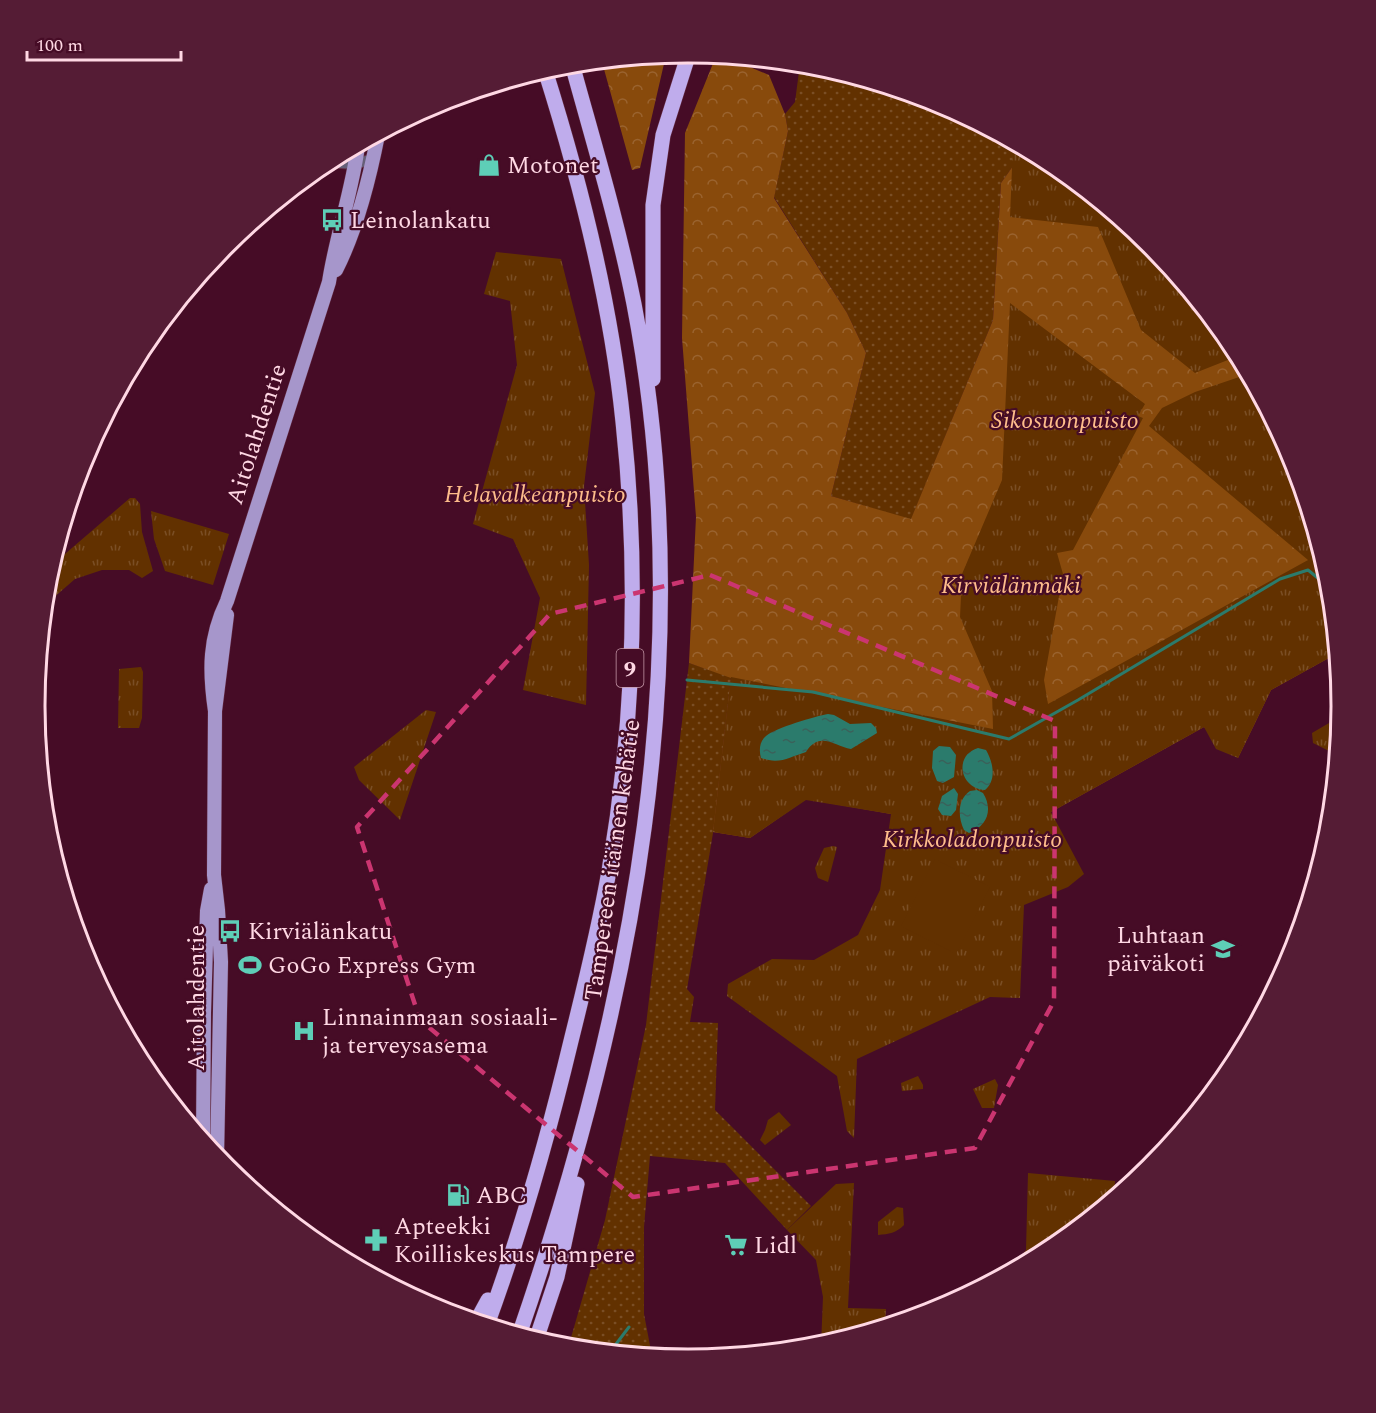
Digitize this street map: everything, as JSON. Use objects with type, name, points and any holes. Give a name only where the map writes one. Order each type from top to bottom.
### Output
[{"type":"highway","points":[[652,433],[653,205],[663,135],[685,63]]},
{"type":"highway","name":"Tampereen itäinen kehätie","points":[[521,1328],[567,1190],[587,1119],[620,980],[641,851],[655,734],[661,607],[652,433],[634,305],[603,174],[575,74]]},
{"type":"highway","name":"Tampereen itäinen kehätie","points":[[490,1318],[510,1261],[537,1172],[589,968],[609,871],[622,765],[630,664],[632,576],[628,487],[616,371],[593,250],[548,79]]},
{"type":"highway","points":[[539,1332],[557,1277],[573,1204],[587,1119]]},
{"type":"highway","points":[[480,1315],[510,1261]]},
{"type":"main road","name":"Aitolahdentie","points":[[329,282],[342,258],[368,184],[376,145]]},
{"type":"main road","name":"Aitolahdentie","points":[[217,1144],[221,962],[214,876],[215,711],[227,621],[227,601],[329,282],[333,254],[355,157]]},
{"type":"main road","name":"Aitolahdentie","points":[[203,1128],[207,911],[214,876]]},
{"type":"street","points":[[363,152],[373,159]]},
{"type":"street","points":[[345,163],[355,164],[373,159]]},
{"type":"highlighted area","points":[[710,575],[1055,721],[1054,1001],[975,1148],[633,1197],[420,1020],[357,827],[550,614]]},
{"type":"green space","points":[[664,64],[640,168],[632,170],[604,69]]},
{"type":"green space","points":[[713,64],[750,67],[769,75],[785,114],[788,131],[774,198],[847,313],[866,353],[831,496],[911,519],[993,320],[1001,183],[1020,156],[1079,196],[1106,218],[1171,283],[1223,349],[1265,422],[1297,500],[1309,540],[1319,581],[1325,623],[1329,658],[1271,690],[1238,758],[1204,727],[1051,812],[891,814],[806,799],[750,838],[713,832],[731,678],[689,663],[696,517],[682,338],[685,133]]},
{"type":"green space","points":[[799,74],[854,85],[934,112],[1020,156],[1001,183],[993,320],[911,520],[831,496],[866,353],[847,313],[774,197],[788,131],[785,114],[795,102]]},
{"type":"green space","points":[[1013,152],[1079,196],[1143,252],[1198,315],[1229,359],[1195,373],[1141,330],[1098,227],[1010,217]]},
{"type":"green space","name":"Helavalkeanpuisto","points":[[496,252],[561,259],[595,393],[584,486],[589,565],[586,705],[523,690],[540,598],[513,539],[473,524],[517,365],[510,301],[484,294]]},
{"type":"green space","name":"Kirkkoladonpuisto","points":[[1010,303],[1145,404],[1138,416],[1143,418],[1073,550],[1057,553],[1063,574],[1044,680],[1048,704],[1308,560],[1149,426],[1162,408],[1195,392],[1240,377],[1265,422],[1297,500],[1319,581],[1329,658],[1271,690],[1238,758],[1216,749],[1204,727],[1051,812],[1084,874],[1068,887],[1024,905],[1020,998],[990,997],[857,1059],[854,1138],[847,1131],[837,1076],[727,996],[728,984],[772,959],[814,960],[858,935],[880,890],[891,814],[806,800],[750,838],[713,832],[731,677],[993,729],[992,691],[960,617],[962,574],[1002,480]]},
{"type":"green space","points":[[130,498],[135,498],[140,504],[142,532],[153,571],[142,578],[129,570],[102,570],[75,579],[55,597],[63,555]]},
{"type":"green space","points":[[151,511],[229,534],[213,585],[165,571],[154,539]]},
{"type":"green space","points":[[689,663],[731,677],[713,833],[687,989],[694,997],[690,1022],[718,1023],[715,1110],[811,1206],[787,1230],[725,1163],[650,1156],[644,1227],[644,1314],[651,1348],[571,1338],[605,1220],[646,1025]]},
{"type":"green space","points":[[141,667],[143,672],[142,718],[139,728],[118,728],[119,669]]},
{"type":"green space","points":[[426,710],[436,712],[400,820],[359,780],[354,767]]},
{"type":"green space","points":[[1331,722],[1330,751],[1313,743],[1312,733]]},
{"type":"green space","points":[[837,847],[828,882],[818,878],[815,868],[824,848]]},
{"type":"green space","points":[[935,859],[990,887],[956,954],[901,926]]},
{"type":"green space","points":[[918,1076],[923,1089],[902,1091],[901,1083]]},
{"type":"green space","points":[[995,1079],[998,1085],[994,1108],[982,1108],[973,1089]]},
{"type":"green space","points":[[779,1112],[791,1125],[765,1145],[760,1140],[768,1120]]},
{"type":"green space","points":[[1028,1173],[1115,1181],[1114,1188],[1079,1217],[1022,1256],[1026,1250]]},
{"type":"green space","points":[[854,1183],[848,1308],[886,1309],[885,1318],[821,1335],[823,1297],[816,1260],[787,1230],[836,1184]]},
{"type":"green space","points":[[897,1207],[903,1208],[904,1225],[892,1233],[878,1235],[878,1222]]},
{"type":"water","points":[[828,714],[850,724],[871,723],[877,733],[851,749],[822,741],[811,745],[806,752],[784,760],[774,761],[761,758],[761,744],[764,738],[771,733]]},
{"type":"water","points":[[939,746],[950,747],[956,755],[954,777],[943,783],[937,781],[932,768],[933,751]]},
{"type":"water","points":[[978,748],[986,750],[992,765],[991,781],[985,790],[970,784],[963,771],[965,757]]},
{"type":"water","points":[[954,788],[958,794],[956,810],[951,816],[942,815],[938,809],[942,796]]},
{"type":"water","points":[[977,790],[983,793],[988,811],[981,826],[969,833],[962,825],[960,809],[963,799],[970,791]]},
{"type":"waterway","points":[[687,680],[813,692],[1009,739],[1280,579],[1308,570],[1318,579]]},
{"type":"waterway","points":[[615,1345],[629,1327]]},
{"type":"place","name":"Motonet","points":[[489,165]]},
{"type":"place","name":"Leinolankatu","points":[[332,220]]},
{"type":"place","name":"Kirviälänkatu","points":[[230,931]]},
{"type":"place","name":"Luhtaan päiväkoti","points":[[1223,949]]},
{"type":"place","name":"GoGo Express Gym","points":[[250,965]]},
{"type":"place","name":"Linnainmaan sosiaali- ja terveysasema","points":[[304,1031]]},
{"type":"place","name":"ABC","points":[[458,1195]]},
{"type":"place","name":"Apteekki Koilliskeskus Tampere","points":[[376,1240]]},
{"type":"place","name":"Lidl","points":[[736,1245]]},
{"type":"park label","name":"Sikosuonpuisto","points":[[1065,420]]},
{"type":"park label","name":"Kirviälänmäki","points":[[1011,585]]}]
